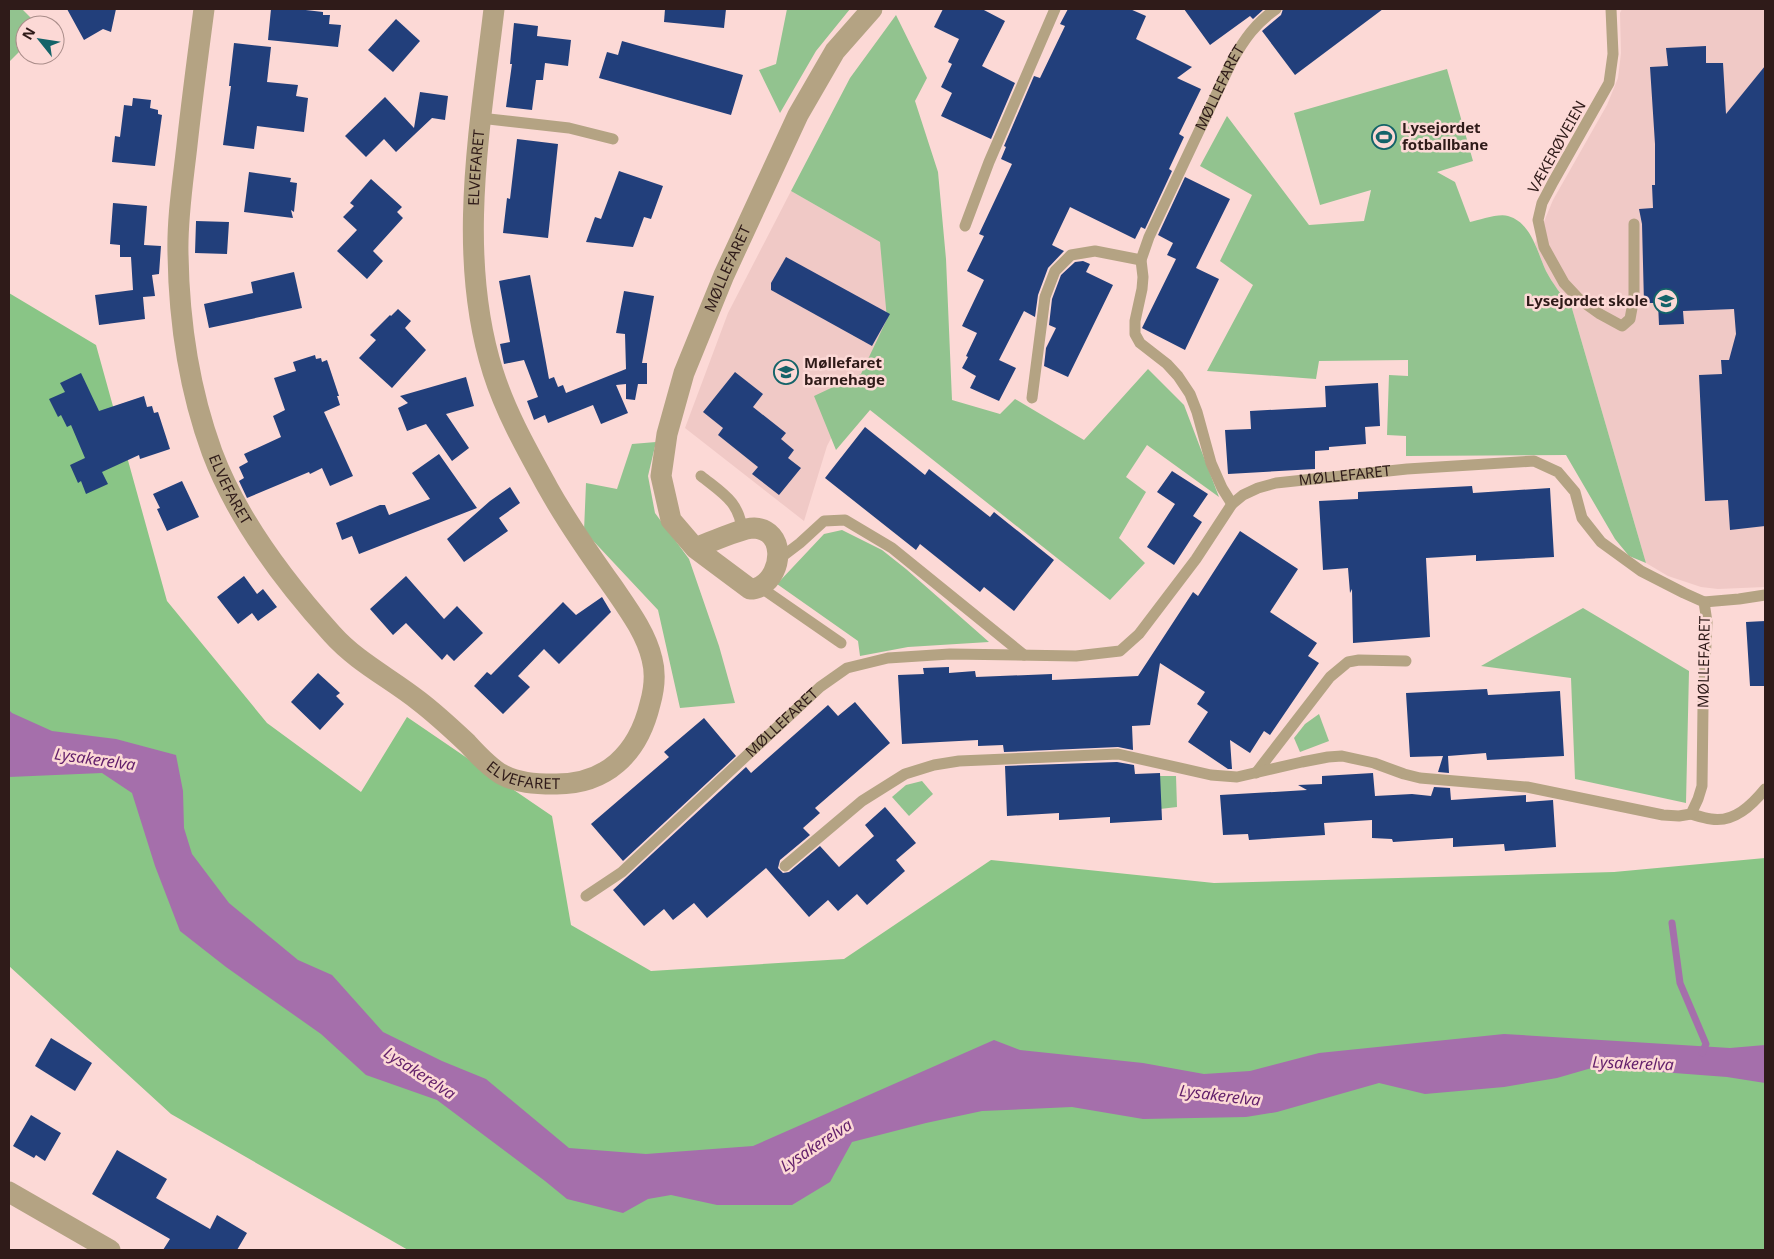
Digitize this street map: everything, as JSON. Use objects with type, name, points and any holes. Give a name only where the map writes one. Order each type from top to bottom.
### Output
[{"type":"street","name":"ELVEFARET","points":[[204,9],[182,186],[178,250],[179,290],[186,356],[192,384],[212,452],[232,497],[257,538],[285,577],[336,639],[354,657],[414,697],[445,722],[500,773],[518,781],[536,784],[563,784],[582,782],[601,775],[614,767],[626,754],[643,728],[649,711],[654,691],[653,661],[648,646],[630,614],[571,526],[552,494],[506,406],[493,370],[484,336],[474,251],[475,186],[480,118],[494,9]]},
{"type":"street","name":"MØLLEFARET","points":[[760,587],[750,589],[695,548],[671,520],[661,476],[667,434],[684,373],[724,275],[798,114],[835,50],[872,9]]},
{"type":"street","points":[[695,548],[753,528],[764,531],[772,536],[779,559],[772,576],[760,587]]},
{"type":"street","points":[[9,1192],[110,1250]]},
{"type":"lane","points":[[965,226],[989,162],[1055,9]]},
{"type":"lane","name":"MØLLEFARET","points":[[1232,504],[1222,488],[1212,463],[1190,394],[1167,364],[1140,343],[1135,334],[1135,321],[1142,289],[1141,260],[1149,237],[1244,38],[1253,27],[1276,9]]},
{"type":"lane","name":"VÆKERØVEIEN","points":[[1611,9],[1613,54],[1609,83],[1542,203],[1538,220],[1544,247],[1564,283],[1586,304],[1622,326],[1630,319],[1634,297],[1634,224]]},
{"type":"lane","points":[[480,118],[569,128],[613,139]]},
{"type":"lane","points":[[1032,398],[1045,297],[1055,272],[1071,255],[1095,251],[1141,260]]},
{"type":"lane","name":"MØLLEFARET","points":[[586,896],[622,872],[820,687],[847,668],[888,658],[950,654],[1076,656],[1120,651],[1139,634],[1196,559],[1232,504],[1243,495],[1276,483],[1407,469],[1534,461],[1558,472],[1564,478],[1574,492],[1582,518],[1601,542],[1641,571],[1684,594],[1704,602],[1707,622],[1702,786],[1691,814]]},
{"type":"lane","points":[[701,476],[738,509],[742,531]]},
{"type":"lane","points":[[779,559],[824,521],[845,520],[892,548],[1024,655]]},
{"type":"lane","points":[[760,587],[841,643]]},
{"type":"lane","points":[[1704,602],[1765,595]]},
{"type":"lane","points":[[1256,773],[1330,677],[1348,662],[1359,660],[1406,661]]},
{"type":"lane","points":[[785,866],[862,801],[905,774],[934,765],[960,761],[1118,754],[1211,775],[1237,777],[1302,762],[1342,756],[1374,762],[1420,778],[1527,787],[1663,815],[1679,816],[1691,814],[1712,820],[1724,820],[1733,817],[1754,802],[1765,789]]},
{"type":"shaded area","name":"Lysejordet skole","points":[[1622,9],[1765,9],[1765,587],[1718,589],[1701,587],[1668,576],[1646,563],[1571,305],[1554,285],[1545,269],[1535,243],[1553,200],[1607,105],[1618,78],[1621,53],[1620,13]]},
{"type":"shaded area","name":"Møllefaret barnehage","points":[[791,191],[880,242],[895,316],[827,446],[804,521],[685,428],[728,313]]},
{"type":"green space","points":[[9,9],[22,9],[28,15],[15,15],[15,56],[9,62]]},
{"type":"green space","points":[[787,9],[850,9],[816,51],[780,113],[759,70],[776,64]]},
{"type":"green space","points":[[896,15],[927,78],[915,101],[938,172],[946,259],[952,400],[1000,414],[1015,399],[1084,440],[1148,369],[1184,405],[1219,497],[1147,445],[1126,477],[1146,492],[1119,538],[1145,563],[1110,600],[870,410],[836,450],[814,396],[861,374],[887,319],[880,242],[791,191],[850,78]]},
{"type":"green space","points":[[1447,69],[1473,161],[1437,172],[1455,182],[1470,222],[1504,215],[1523,225],[1533,239],[1554,285],[1571,305],[1646,563],[1629,556],[1615,539],[1566,455],[1406,456],[1406,436],[1387,435],[1389,375],[1408,376],[1408,360],[1319,361],[1316,379],[1207,371],[1253,285],[1220,261],[1252,195],[1200,166],[1227,116],[1309,225],[1364,221],[1371,190],[1320,205],[1294,113]]},
{"type":"green space","points":[[9,293],[96,345],[167,601],[267,723],[361,792],[407,717],[552,816],[571,925],[651,971],[844,959],[991,860],[1214,883],[1614,872],[1765,858],[1765,1250],[408,1250],[171,1114],[9,966]]},
{"type":"green space","points":[[656,442],[648,476],[655,513],[689,559],[719,646],[735,703],[680,708],[658,610],[584,531],[586,483],[617,489],[632,444]]},
{"type":"green space","points":[[842,530],[882,550],[989,642],[908,647],[860,656],[858,641],[777,584],[824,534]]},
{"type":"green space","points":[[1583,608],[1689,671],[1686,803],[1575,779],[1571,678],[1481,666]]},
{"type":"green space","points":[[1319,714],[1329,741],[1300,752],[1294,738],[1305,724]]},
{"type":"green space","points":[[1158,776],[1176,776],[1177,807],[1160,809]]},
{"type":"green space","points":[[922,781],[933,794],[909,816],[892,797],[906,785]]},
{"type":"water","name":"Lysakerelva","points":[[9,710],[52,731],[116,739],[176,755],[183,791],[184,828],[192,854],[229,903],[298,960],[332,975],[383,1032],[442,1061],[486,1079],[569,1148],[646,1154],[753,1146],[994,1040],[1020,1050],[1143,1063],[1204,1074],[1250,1071],[1319,1053],[1504,1034],[1730,1048],[1765,1045],[1765,1083],[1727,1077],[1595,1067],[1557,1078],[1504,1087],[1425,1094],[1379,1083],[1277,1112],[1246,1117],[1143,1119],[1072,1107],[982,1111],[852,1142],[830,1182],[792,1205],[717,1205],[671,1195],[648,1199],[623,1213],[567,1199],[437,1100],[366,1075],[321,1034],[226,967],[180,931],[155,866],[132,793],[102,773],[9,777]]},
{"type":"building","points":[[67,9],[116,9],[111,32],[103,29],[84,40]]},
{"type":"building","points":[[271,9],[297,9],[323,12],[323,15],[330,15],[329,24],[341,25],[338,47],[268,40]]},
{"type":"building","points":[[665,9],[726,9],[724,28],[664,22]]},
{"type":"building","points":[[943,9],[982,9],[1005,21],[982,66],[1015,83],[991,139],[941,116],[952,93],[941,87],[952,64],[948,62],[959,39],[934,27]]},
{"type":"building","points":[[1068,9],[1130,9],[1146,16],[1136,39],[1192,67],[1177,78],[1201,89],[1179,134],[1184,137],[1169,169],[1172,171],[1145,229],[1141,227],[1135,239],[1070,207],[1052,245],[1064,251],[1048,268],[1038,295],[1035,317],[1024,311],[999,360],[1016,368],[999,401],[970,388],[976,376],[962,368],[977,333],[962,326],[984,280],[967,271],[984,236],[979,234],[1012,164],[1001,159],[1006,147],[1004,146],[1034,76],[1040,78],[1065,26],[1060,24]]},
{"type":"building","points":[[1184,9],[1264,9],[1253,19],[1250,16],[1210,45]]},
{"type":"building","points":[[1283,9],[1383,9],[1295,75],[1262,31],[1281,15]]},
{"type":"building","points":[[396,19],[420,41],[393,72],[368,50]]},
{"type":"building","points":[[514,23],[538,26],[537,36],[571,40],[568,66],[545,63],[543,80],[536,80],[532,110],[506,107],[512,64],[510,64]]},
{"type":"building","points":[[622,41],[743,75],[731,115],[599,78],[607,52],[618,55]]},
{"type":"building","points":[[234,43],[271,47],[267,82],[298,85],[296,96],[308,98],[304,132],[257,126],[254,149],[223,145],[231,86],[229,86]]},
{"type":"building","points":[[1706,46],[1706,63],[1723,63],[1726,114],[1765,66],[1765,526],[1730,530],[1728,500],[1705,501],[1699,375],[1722,374],[1721,360],[1729,360],[1736,334],[1734,309],[1683,311],[1684,324],[1659,325],[1658,303],[1644,303],[1642,224],[1639,209],[1653,208],[1652,185],[1655,185],[1655,144],[1650,67],[1668,66],[1666,48]]},
{"type":"building","points":[[420,92],[448,96],[445,120],[432,118],[396,152],[384,139],[366,157],[345,136],[385,97],[414,128]]},
{"type":"building","points":[[133,98],[151,100],[150,108],[158,110],[158,114],[162,115],[155,166],[112,162],[115,136],[120,137],[124,105],[132,106]]},
{"type":"building","points":[[517,139],[558,144],[548,238],[503,233],[507,198],[510,199]]},
{"type":"building","points":[[619,171],[663,186],[651,219],[644,217],[633,247],[586,242],[595,217],[601,219]]},
{"type":"building","points":[[249,172],[291,178],[290,182],[297,183],[294,212],[291,210],[293,218],[244,212]]},
{"type":"building","points":[[1185,177],[1230,199],[1196,268],[1219,279],[1185,350],[1142,328],[1176,259],[1167,255],[1173,243],[1158,235]]},
{"type":"building","points":[[371,179],[402,207],[397,212],[403,218],[373,251],[383,261],[367,279],[337,251],[357,230],[343,217],[354,206],[350,203]]},
{"type":"building","points":[[113,203],[147,206],[144,245],[161,246],[159,274],[152,275],[155,296],[143,297],[145,319],[99,325],[95,295],[133,290],[131,257],[120,257],[120,245],[110,244]]},
{"type":"building","points":[[196,221],[229,222],[227,254],[195,253]]},
{"type":"building","points":[[786,257],[890,314],[872,346],[771,290],[771,283]]},
{"type":"building","points":[[1083,261],[1090,264],[1086,272],[1113,285],[1068,377],[1044,366],[1046,348],[1056,328],[1049,325],[1052,299],[1061,275],[1075,262]]},
{"type":"building","points":[[294,272],[302,308],[209,328],[204,304],[253,293],[251,282]]},
{"type":"building","points":[[530,275],[549,379],[554,377],[558,387],[563,385],[566,393],[626,369],[625,334],[616,333],[624,291],[654,296],[642,363],[647,363],[647,384],[638,384],[635,400],[626,399],[626,384],[616,385],[628,413],[601,424],[593,405],[548,423],[545,415],[534,420],[527,401],[538,397],[524,360],[504,364],[500,344],[510,342],[499,281]]},
{"type":"building","points":[[398,309],[411,321],[405,328],[426,350],[392,388],[359,358],[376,340],[370,335]]},
{"type":"building","points":[[315,355],[316,359],[321,358],[322,362],[327,360],[339,396],[337,396],[340,405],[324,412],[353,476],[330,486],[322,468],[247,498],[239,481],[244,478],[239,467],[248,462],[244,454],[281,437],[273,416],[285,410],[274,378],[296,371],[293,362]]},
{"type":"building","points":[[735,372],[763,394],[753,407],[786,433],[781,439],[794,450],[788,458],[801,468],[779,495],[752,474],[758,467],[718,435],[723,428],[703,412]]},
{"type":"building","points":[[81,373],[99,411],[144,396],[147,407],[152,406],[154,413],[158,412],[170,449],[140,459],[139,455],[102,472],[108,484],[86,494],[81,481],[78,483],[70,465],[85,458],[71,425],[67,427],[61,415],[58,417],[49,399],[65,392],[60,383]]},
{"type":"building","points":[[466,377],[474,406],[446,414],[469,448],[452,461],[426,424],[407,431],[398,408],[408,403],[400,396]]},
{"type":"building","points":[[1378,383],[1380,426],[1365,427],[1366,444],[1329,447],[1329,450],[1315,451],[1315,469],[1228,474],[1225,430],[1251,429],[1250,411],[1326,407],[1325,386]]},
{"type":"building","points":[[865,427],[925,475],[929,469],[990,517],[994,512],[1054,560],[1014,611],[984,587],[980,592],[920,544],[916,550],[825,478]]},
{"type":"building","points":[[439,454],[477,508],[359,554],[352,536],[342,540],[336,523],[380,505],[385,505],[389,515],[430,499],[412,473]]},
{"type":"building","points":[[1172,471],[1208,494],[1193,516],[1202,522],[1174,565],[1147,547],[1175,504],[1157,492]]},
{"type":"building","points":[[182,481],[199,517],[167,531],[157,509],[160,508],[153,494]]},
{"type":"building","points":[[1472,486],[1473,493],[1550,488],[1554,557],[1476,561],[1476,555],[1426,558],[1430,637],[1353,643],[1352,589],[1350,593],[1348,568],[1323,570],[1319,501],[1358,499],[1358,492]]},
{"type":"building","points":[[510,487],[520,503],[499,518],[508,531],[464,562],[447,539],[490,501]]},
{"type":"building","points":[[1240,531],[1298,569],[1270,612],[1317,643],[1308,656],[1319,663],[1270,735],[1264,731],[1250,753],[1230,740],[1232,769],[1228,769],[1188,742],[1208,712],[1197,704],[1205,692],[1160,663],[1150,725],[1132,726],[1133,750],[1118,747],[1004,752],[1003,745],[978,746],[978,740],[902,744],[898,675],[924,674],[923,668],[949,667],[949,673],[975,671],[976,677],[1052,674],[1052,680],[1138,676],[1193,592],[1198,596]]},
{"type":"building","points":[[244,576],[257,594],[263,589],[277,607],[258,621],[252,613],[238,624],[217,597]]},
{"type":"building","points":[[406,576],[444,619],[457,606],[483,633],[454,661],[447,654],[442,660],[406,623],[393,635],[370,609]]},
{"type":"building","points":[[602,597],[611,612],[559,664],[544,649],[518,676],[530,687],[503,714],[474,686],[487,672],[491,675],[563,602],[576,615]]},
{"type":"building","points":[[1765,621],[1765,686],[1750,686],[1746,622]]},
{"type":"building","points":[[318,673],[340,693],[336,696],[344,704],[320,730],[291,702]]},
{"type":"building","points":[[1487,689],[1488,695],[1560,691],[1564,756],[1487,760],[1486,753],[1448,756],[1449,773],[1438,772],[1443,756],[1410,757],[1406,693]]},
{"type":"building","points":[[855,702],[890,743],[815,808],[820,813],[803,828],[810,835],[780,860],[778,868],[783,873],[789,872],[820,846],[839,867],[874,836],[865,825],[885,807],[916,843],[896,860],[905,871],[867,905],[857,894],[838,911],[828,900],[809,917],[766,868],[707,918],[694,903],[673,920],[664,909],[644,926],[613,890],[746,767],[751,773],[828,705],[838,716]]},
{"type":"building","points":[[704,718],[736,756],[623,861],[591,824],[669,757],[664,752]]},
{"type":"building","points":[[1117,762],[1134,765],[1135,774],[1160,773],[1162,820],[1110,823],[1110,817],[1059,820],[1059,813],[1007,816],[1005,766]]},
{"type":"building","points":[[1373,773],[1375,796],[1412,794],[1431,796],[1434,787],[1450,788],[1451,800],[1526,795],[1526,802],[1553,800],[1556,847],[1505,851],[1504,844],[1453,847],[1453,838],[1393,842],[1392,839],[1372,838],[1372,820],[1324,823],[1325,835],[1249,840],[1248,834],[1223,835],[1220,795],[1307,790],[1298,785],[1322,784],[1322,776]]},
{"type":"building","points":[[51,1038],[92,1063],[75,1091],[35,1066]]},
{"type":"building","points":[[31,1115],[61,1133],[45,1161],[36,1155],[34,1158],[13,1146]]},
{"type":"building","points":[[117,1150],[167,1179],[156,1198],[210,1229],[217,1215],[247,1233],[237,1250],[163,1250],[170,1239],[92,1194]]},
{"type":"waterway","points":[[1672,923],[1680,983],[1706,1044],[1702,1053]]},
{"type":"place","name":"Lysejordet fotballbane","points":[[1384,137]]},
{"type":"place","name":"Lysejordet skole","points":[[1666,301]]},
{"type":"place","name":"Møllefaret barnehage","points":[[786,372]]}]
